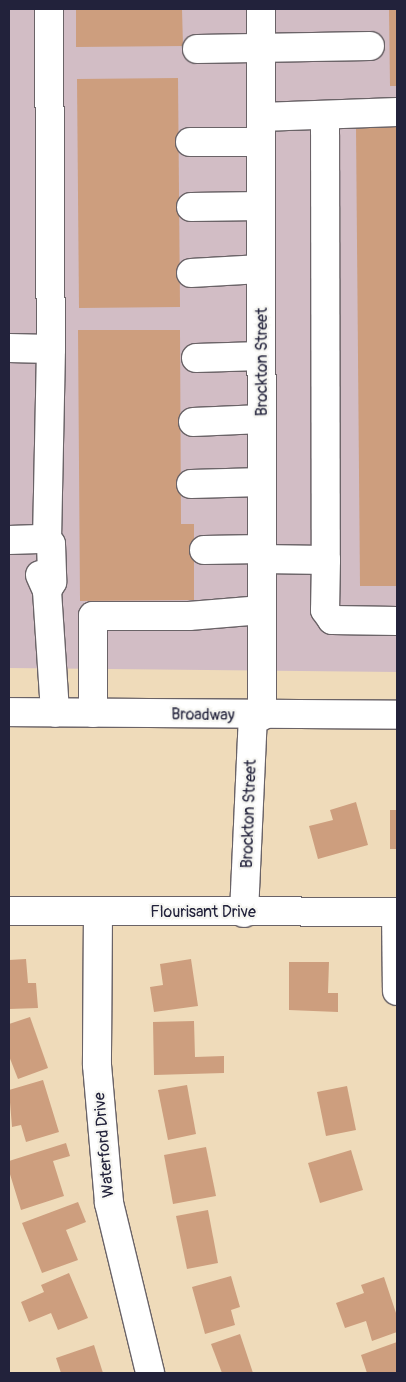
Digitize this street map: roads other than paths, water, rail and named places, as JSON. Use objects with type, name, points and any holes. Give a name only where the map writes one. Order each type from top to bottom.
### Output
[{"type":"street","points":[[49,9],[51,349],[47,539],[41,546],[40,580],[47,591],[55,713]]},
{"type":"street","name":"Brockton Street","points":[[244,913],[258,716],[262,610],[261,9]]},
{"type":"street","points":[[196,49],[370,46]]},
{"type":"street","points":[[190,142],[326,115],[397,112]]},
{"type":"street","points":[[326,115],[325,610],[332,620],[397,621]]},
{"type":"street","points":[[191,207],[261,206]]},
{"type":"street","points":[[191,272],[262,269]]},
{"type":"street","points":[[9,348],[51,349]]},
{"type":"street","points":[[196,358],[262,356]]},
{"type":"street","points":[[193,422],[262,419]]},
{"type":"street","points":[[191,484],[262,482]]},
{"type":"street","points":[[9,540],[47,539]]},
{"type":"street","points":[[204,550],[326,560]]},
{"type":"street","points":[[93,713],[93,616],[189,616],[262,610]]},
{"type":"street","name":"Broadway","points":[[9,712],[258,716],[397,715]]},
{"type":"street","name":"Flourisant Drive","points":[[9,911],[397,912]]},
{"type":"street","name":"Waterford Drive","points":[[98,912],[97,1064],[109,1203],[150,1373]]},
{"type":"street","points":[[397,912],[397,991]]}]
